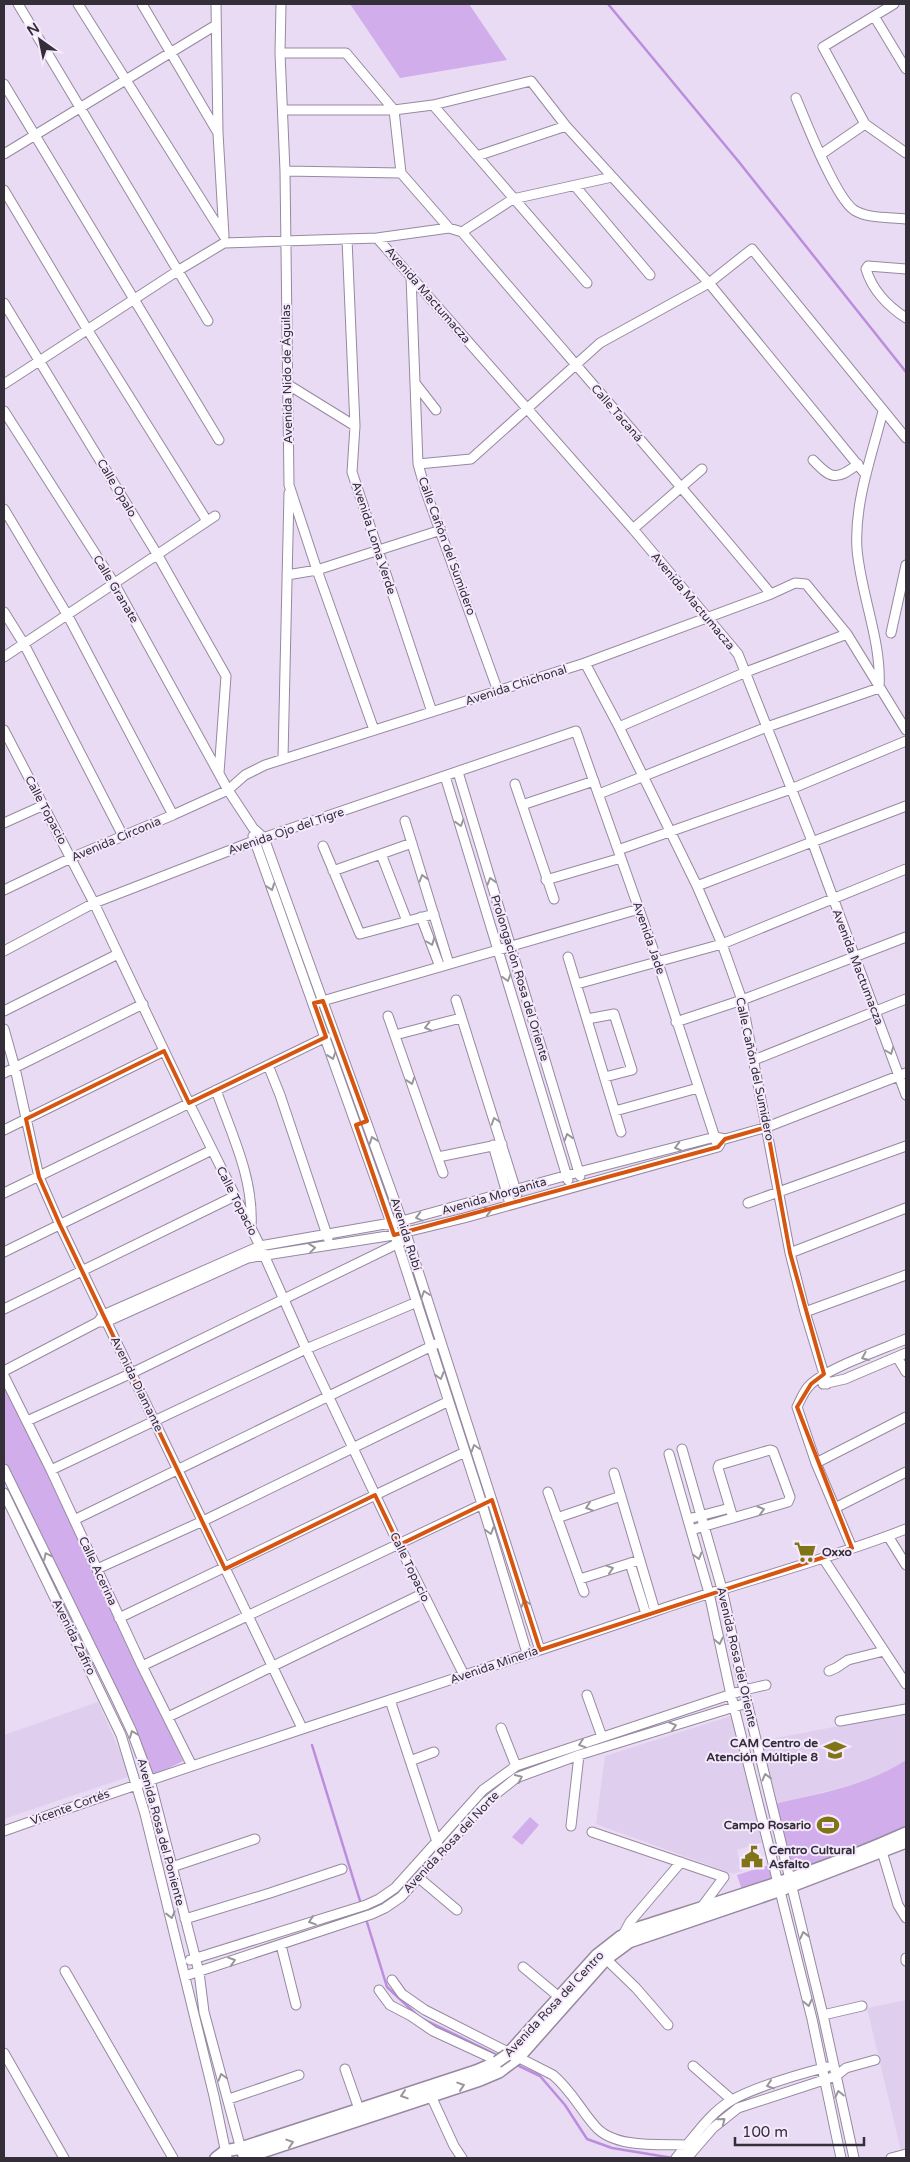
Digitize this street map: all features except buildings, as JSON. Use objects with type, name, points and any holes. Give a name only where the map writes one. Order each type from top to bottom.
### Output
[{"type":"main road","name":"Avenida Rosa del Centro","points":[[882,1849],[906,1833]]},
{"type":"main road","name":"Avenida Rosa del Centro","points":[[226,2154],[242,2155],[480,2080],[507,2060],[562,2000],[606,1959],[629,1942],[882,1849],[906,1842]]},
{"type":"main road","name":"Avenida Rosa del Centro","points":[[562,2000],[597,1955],[623,1935],[638,1928],[701,1908],[780,1886]]},
{"type":"main road","name":"Avenida Rosa del Centro","points":[[242,2155],[359,2109],[507,2060]]},
{"type":"main road","points":[[216,2158],[226,2154]]},
{"type":"street","points":[[18,4],[208,321]]},
{"type":"street","points":[[78,4],[224,240]]},
{"type":"street","points":[[142,4],[218,133]]},
{"type":"street","points":[[216,4],[218,133],[224,240]]},
{"type":"street","name":"Avenida Nido de Águilas","points":[[281,4],[280,52],[285,171],[289,486],[374,730]]},
{"type":"street","points":[[894,4],[823,47],[865,124],[906,153]]},
{"type":"street","points":[[874,16],[906,69]]},
{"type":"street","points":[[4,154],[170,51],[216,25]]},
{"type":"street","points":[[280,52],[346,53],[394,110],[401,173],[449,228]]},
{"type":"street","points":[[283,110],[394,110],[433,105],[531,81],[566,126],[709,283],[866,475]]},
{"type":"street","points":[[4,84],[135,298],[219,440]]},
{"type":"street","points":[[796,98],[820,155],[845,201],[854,210],[872,216],[906,219]]},
{"type":"street","points":[[433,105],[512,199],[587,283]]},
{"type":"street","points":[[820,155],[865,124]]},
{"type":"street","points":[[477,156],[566,126]]},
{"type":"street","points":[[285,171],[401,173]]},
{"type":"street","points":[[4,384],[224,240],[377,238],[449,228],[462,232],[512,199],[612,177]]},
{"type":"street","points":[[575,186],[650,275]]},
{"type":"street","points":[[4,190],[87,329],[211,518],[68,616],[4,657]]},
{"type":"street","name":"Calle Tacaná","points":[[462,232],[574,364],[682,486],[771,594]]},
{"type":"street","name":"Avenida Mactumacza","points":[[377,238],[633,528],[738,654],[812,841],[832,900],[875,1011],[903,1074],[906,1095]]},
{"type":"street","name":"Avenida Loma Verde","points":[[347,239],[354,426],[352,472],[432,712]]},
{"type":"street","points":[[418,464],[471,459],[574,364],[600,343],[709,283],[752,249],[906,438]]},
{"type":"street","points":[[906,269],[868,266],[866,270],[868,277],[882,297],[893,310],[906,318]]},
{"type":"street","name":"Calle Cañón del Sumidero","points":[[411,276],[418,464],[426,492],[498,691]]},
{"type":"street","name":"Calle Ópalo","points":[[4,303],[158,554],[226,676],[219,773]]},
{"type":"street","points":[[415,383],[436,410]]},
{"type":"street","points":[[287,384],[354,426]]},
{"type":"street","points":[[879,688],[880,668],[857,550],[857,518],[883,410]]},
{"type":"street","name":"Calle Granate","points":[[4,412],[114,584],[219,773]]},
{"type":"street","points":[[813,460],[827,475],[834,477],[846,474],[858,464]]},
{"type":"street","points":[[633,528],[702,469]]},
{"type":"street","points":[[284,758],[289,486]]},
{"type":"street","points":[[4,510],[68,616],[173,815]]},
{"type":"street","points":[[287,575],[317,570],[441,530]]},
{"type":"street","points":[[891,633],[906,565]]},
{"type":"street","name":"Avenida Chichonal","points":[[228,790],[245,775],[284,758],[585,663],[796,583],[806,584],[846,634]]},
{"type":"street","points":[[4,612],[24,644],[123,836]]},
{"type":"street","points":[[619,727],[746,672],[846,634],[906,730]]},
{"type":"street","name":"Calle Cañón del Sumidero","points":[[585,663],[619,727],[697,886],[722,944],[742,1000],[780,1192],[790,1254],[805,1312],[826,1379]]},
{"type":"street","points":[[599,794],[767,728],[879,688]]},
{"type":"street","name":"Calle Topacio","points":[[4,730],[94,903],[189,1103],[262,1250],[398,1545],[464,1675]]},
{"type":"street","name":"Avenida Ojo del Tigre","points":[[4,951],[94,903],[264,838],[576,731]]},
{"type":"street","name":"Avenida Jade","points":[[576,731],[658,963],[716,1142]]},
{"type":"street","points":[[546,880],[619,854],[669,832],[791,789],[906,741]]},
{"type":"street","name":"Prolongación Rosa del Oriente","points":[[458,772],[582,1183]]},
{"type":"street","name":"Avenida Rubí","points":[[219,773],[253,828],[264,838],[402,1221],[540,1650]]},
{"type":"street","name":"Prolongación Rosa del Oriente","points":[[445,776],[569,1187]]},
{"type":"street","points":[[522,804],[594,780]]},
{"type":"street","points":[[515,784],[554,899]]},
{"type":"street","name":"Avenida Circonia","points":[[4,890],[71,858],[228,790]]},
{"type":"street","points":[[4,823],[44,805]]},
{"type":"street","points":[[697,886],[906,806]]},
{"type":"street","points":[[405,821],[434,914],[445,966]]},
{"type":"street","name":"Avenida Rubí","points":[[253,828],[254,842],[314,1003],[417,1302],[482,1504],[527,1653]]},
{"type":"street","points":[[333,871],[412,843]]},
{"type":"street","points":[[323,846],[360,934],[434,914]]},
{"type":"street","points":[[381,854],[407,921]]},
{"type":"street","points":[[576,984],[722,944],[906,869]]},
{"type":"street","points":[[314,1003],[639,909]]},
{"type":"street","points":[[421,917],[445,966]]},
{"type":"street","points":[[676,1022],[742,1000],[906,937]]},
{"type":"street","points":[[4,1011],[118,954]]},
{"type":"street","points":[[568,957],[621,1132]]},
{"type":"street","points":[[754,1060],[906,999]]},
{"type":"street","points":[[456,1000],[514,1203]]},
{"type":"street","points":[[4,1073],[143,1004]]},
{"type":"street","points":[[587,1019],[614,1014],[632,1070],[605,1077]]},
{"type":"street","points":[[388,1016],[443,1173]]},
{"type":"street","points":[[395,1035],[461,1018]]},
{"type":"street","name":"Avenida Diamante","points":[[4,1029],[40,1177],[60,1226],[102,1320],[132,1373],[177,1471],[302,1728]]},
{"type":"street","points":[[4,1193],[326,1037]]},
{"type":"street","points":[[4,1130],[164,1051]]},
{"type":"street","points":[[533,1065],[545,1061]]},
{"type":"street","points":[[268,1065],[280,1095],[330,1246]]},
{"type":"street","name":"Avenida Morganita","points":[[395,1240],[767,1127],[903,1074]]},
{"type":"street","points":[[615,1111],[698,1088]]},
{"type":"street","points":[[216,1090],[249,1183],[252,1207],[251,1228]]},
{"type":"street","points":[[356,1125],[366,1121]]},
{"type":"street","name":"Avenida Morganita","points":[[262,1250],[326,1234],[402,1221],[579,1172],[716,1142]]},
{"type":"street","points":[[438,1157],[498,1145]]},
{"type":"street","points":[[748,1203],[906,1146]]},
{"type":"street","points":[[4,1252],[212,1150]]},
{"type":"street","points":[[4,1309],[235,1196]]},
{"type":"street","points":[[790,1254],[906,1208]]},
{"type":"street","points":[[4,1371],[102,1320],[248,1258],[262,1250],[395,1240]]},
{"type":"street","points":[[27,1421],[132,1373],[283,1299],[395,1240]]},
{"type":"street","points":[[805,1312],[906,1275]]},
{"type":"street","points":[[51,1470],[306,1349],[417,1302]]},
{"type":"street","points":[[852,1548],[816,1463],[797,1407],[802,1395],[811,1384],[826,1379],[906,1339]]},
{"type":"street","points":[[74,1520],[441,1342]]},
{"type":"street","points":[[826,1379],[845,1379],[906,1352]]},
{"type":"street","points":[[897,1357],[906,1372]]},
{"type":"street","name":"Calle Acerina","points":[[4,1376],[51,1470],[142,1666],[192,1766]]},
{"type":"street","points":[[97,1569],[202,1521],[448,1402]]},
{"type":"street","points":[[816,1463],[906,1417]]},
{"type":"street","name":"Avenida Rosa del Oriente","points":[[682,1449],[722,1589],[747,1703],[823,2015],[854,2158]]},
{"type":"street","points":[[691,1530],[733,1518],[790,1500],[773,1451],[770,1450],[719,1465],[718,1468],[733,1518]]},
{"type":"street","points":[[119,1618],[225,1569],[465,1452]]},
{"type":"street","name":"Avenida Rosa del Oriente","points":[[669,1454],[709,1593],[730,1695],[780,1886],[825,2079],[841,2158]]},
{"type":"street","name":"Avenida Rosa del Poniente","points":[[4,1469],[132,1732],[150,1780],[199,1972],[204,2012],[229,2100],[242,2155]]},
{"type":"street","points":[[834,1508],[906,1472]]},
{"type":"street","points":[[614,1473],[640,1560],[650,1613]]},
{"type":"street","points":[[548,1492],[584,1592]]},
{"type":"street","name":"Avenida Zafiro","points":[[4,1493],[106,1700],[121,1734],[137,1783]]},
{"type":"street","points":[[557,1518],[621,1496]]},
{"type":"street","points":[[142,1666],[492,1500]]},
{"type":"street","points":[[688,1519],[730,1508]]},
{"type":"street","name":"Avenida Minería","points":[[137,1783],[709,1593],[823,1558],[906,1529]]},
{"type":"street","points":[[888,1536],[906,1565]]},
{"type":"street","points":[[823,1558],[906,1684]]},
{"type":"street","points":[[580,1579],[640,1560]]},
{"type":"street","points":[[630,1563],[650,1613]]},
{"type":"street","points":[[45,1577],[55,1572]]},
{"type":"street","points":[[168,1717],[422,1594]]},
{"type":"street","points":[[829,1671],[848,1660],[884,1651]]},
{"type":"street","name":"Avenida Rosa del Norte","points":[[182,1962],[379,1899],[395,1888],[483,1790],[516,1766],[744,1690],[766,1685]]},
{"type":"street","points":[[587,1695],[602,1737]]},
{"type":"street","points":[[390,1700],[440,1853]]},
{"type":"street","name":"Avenida Rosa del Norte","points":[[186,1976],[281,1946],[365,1917],[385,1908],[401,1897],[486,1802],[516,1778],[579,1755],[747,1703]]},
{"type":"street","points":[[840,1721],[906,1709]]},
{"type":"street","points":[[501,1728],[516,1766]]},
{"type":"street","points":[[410,1761],[434,1752]]},
{"type":"street","points":[[571,1826],[579,1755]]},
{"type":"street","name":"Avenida Rosa del Poniente","points":[[137,1783],[186,1976],[226,2154]]},
{"type":"street","name":"Vicente Cortés","points":[[4,1831],[137,1783]]},
{"type":"street","points":[[592,1832],[724,1877],[701,1908]]},
{"type":"street","points":[[172,1867],[255,1839]]},
{"type":"street","points":[[882,1849],[898,1905],[906,1918]]},
{"type":"street","points":[[623,1935],[630,1922],[681,1862]]},
{"type":"street","points":[[185,1919],[270,1894],[342,1869]]},
{"type":"street","points":[[419,1878],[456,1910]]},
{"type":"street","points":[[281,1946],[296,2005]]},
{"type":"street","points":[[606,1959],[636,1988],[668,2025]]},
{"type":"street","points":[[523,1967],[562,2000]]},
{"type":"street","points":[[65,1971],[173,2158]]},
{"type":"street","points":[[392,1980],[402,1994],[507,2060]]},
{"type":"street","points":[[378,1990],[390,2005],[433,2031],[561,2082],[577,2100],[596,2128],[608,2137],[627,2142],[688,2145]]},
{"type":"street","points":[[823,2015],[862,2006]]},
{"type":"street","points":[[4,2053],[64,2158]]},
{"type":"street","points":[[683,2156],[738,2108],[836,2076],[846,2068],[875,2060]]},
{"type":"street","points":[[693,2066],[732,2100]]},
{"type":"street","points":[[683,2156],[688,2145],[709,2118],[732,2100],[822,2068],[833,2066],[846,2068]]},
{"type":"street","points":[[345,2069],[359,2109]]},
{"type":"street","points":[[229,2100],[298,2075]]},
{"type":"street","points":[[431,2096],[454,2146],[462,2158]]},
{"type":"street","points":[[891,2158],[906,2154]]},
{"type":"highlighted area","points":[[323,1001],[367,1121],[356,1125],[394,1235],[718,1147],[725,1139],[767,1127],[790,1253],[824,1374],[811,1384],[797,1407],[852,1548],[540,1650],[492,1500],[399,1545],[375,1495],[225,1569],[60,1225],[39,1177],[26,1119],[164,1051],[189,1103],[326,1037],[314,1003]]},
{"type":"shaded area","points":[[350,4],[469,4],[507,60],[400,78]]},
{"type":"shaded area","points":[[4,1381],[183,1761],[153,1776],[4,1461]]},
{"type":"shaded area","points":[[98,1702],[131,1776],[4,1819],[4,1735]]},
{"type":"shaded area","name":"CAM Centro de Atención Múltiple 8","points":[[906,1713],[906,1760],[893,1769],[864,1782],[775,1804],[761,1741]]},
{"type":"shaded area","points":[[731,1716],[764,1842],[737,1850],[742,1871],[733,1874],[596,1824],[605,1756]]},
{"type":"shaded area","points":[[906,1760],[906,1829],[800,1870],[798,1863],[790,1865],[775,1804],[843,1788],[891,1769]]},
{"type":"shaded area","points":[[530,1817],[539,1825],[522,1845],[512,1837]]},
{"type":"shaded area","points":[[769,1865],[773,1880],[742,1890],[737,1875]]},
{"type":"shaded area","points":[[906,2000],[906,2149],[901,2151],[867,2008]]},
{"type":"waterway","points":[[608,4],[739,162],[906,372]]},
{"type":"waterway","points":[[312,1745],[361,1904]]},
{"type":"waterway","points":[[366,1919],[387,1987],[418,2016]]},
{"type":"waterway","points":[[423,2019],[499,2056]]},
{"type":"waterway","points":[[515,2064],[540,2076],[565,2105],[587,2139],[612,2148],[673,2158]]},
{"type":"place","name":"Oxxo","points":[[805,1552]]},
{"type":"place","name":"CAM Centro de Atención Múltiple 8","points":[[835,1750]]},
{"type":"place","name":"Campo Rosario","points":[[828,1825]]},
{"type":"place","name":"Centro Cultural Asfalto","points":[[752,1857]]}]
